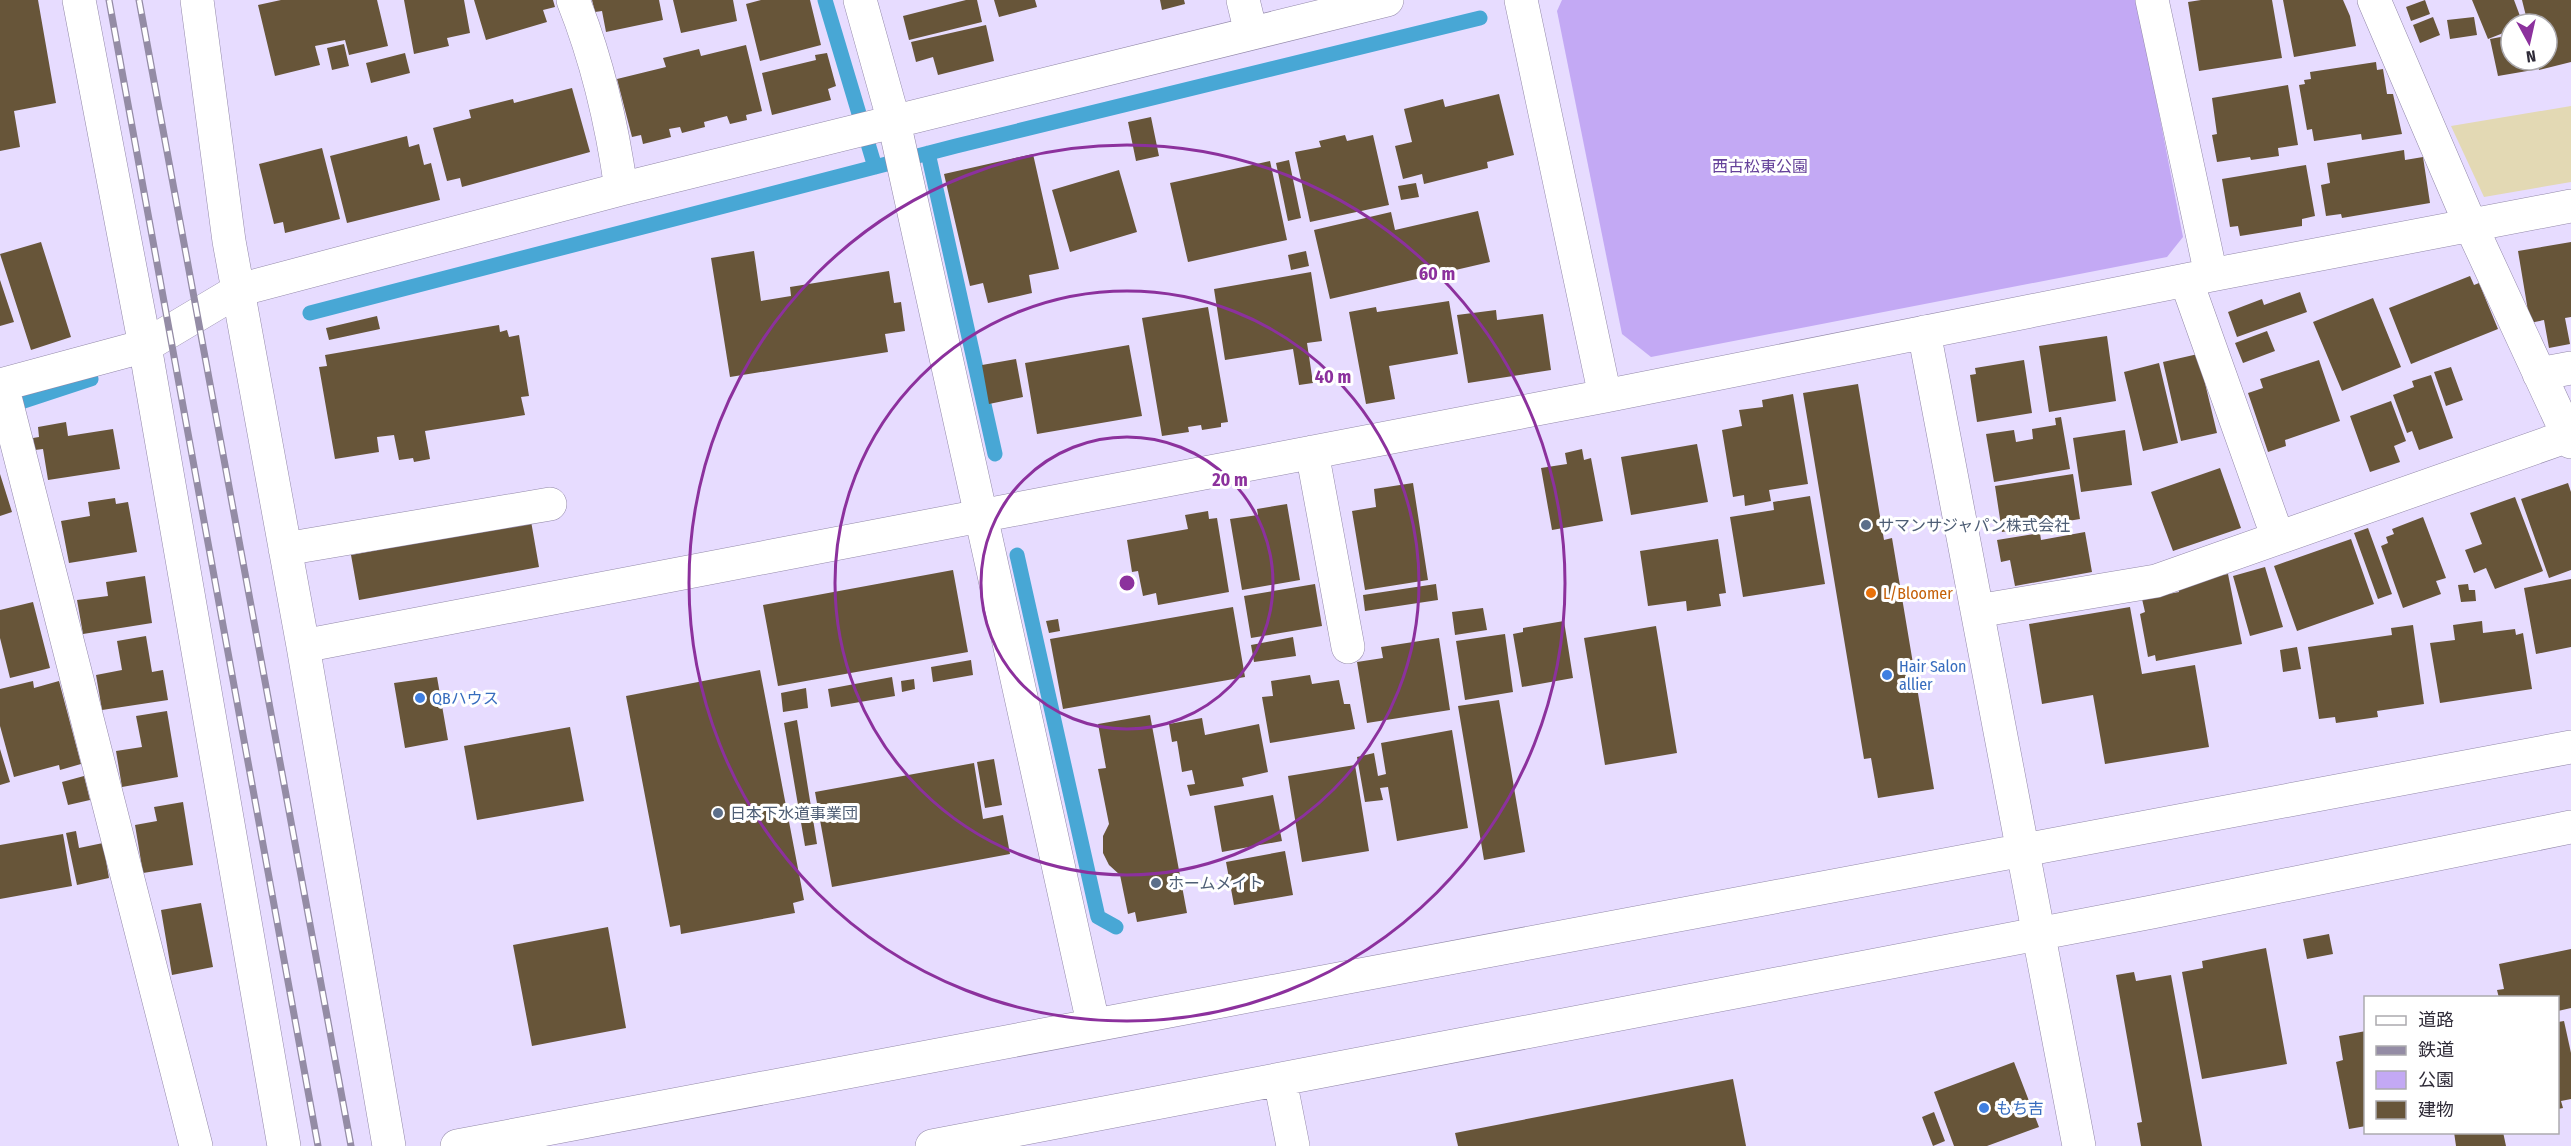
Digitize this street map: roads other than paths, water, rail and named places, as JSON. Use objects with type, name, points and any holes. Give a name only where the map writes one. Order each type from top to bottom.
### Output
[{"type":"street","points":[[79,0],[145,346],[284,1146]]},
{"type":"street","points":[[197,0],[229,242],[303,646],[389,1146]]},
{"type":"street","points":[[573,0],[586,31],[614,137],[621,189]]},
{"type":"street","points":[[860,0],[885,140],[981,517],[1093,1023]]},
{"type":"street","points":[[1243,0],[1251,33]]},
{"type":"street","points":[[196,1146],[4,397],[145,346],[239,290],[621,189],[885,140],[1251,33],[1387,0]]},
{"type":"street","points":[[1521,0],[1605,396]]},
{"type":"street","points":[[2152,0],[2198,278],[2278,538]]},
{"type":"street","points":[[1977,610],[2156,580],[2570,439],[2471,226],[2374,0]]},
{"type":"street","points":[[303,646],[1605,396],[2571,206]]},
{"type":"street","points":[[1924,332],[2079,1146]]},
{"type":"street","points":[[2540,374],[2571,368]]},
{"type":"street","points":[[1312,452],[1348,647]]},
{"type":"street","points":[[285,549],[550,504]]},
{"type":"street","points":[[457,1146],[1093,1023],[2022,853],[2571,747]]},
{"type":"street","points":[[946,1145],[2038,934],[2571,828]]},
{"type":"street","points":[[1280,1080],[1293,1146]]},
{"type":"waterway","points":[[825,0],[875,167]]},
{"type":"waterway","points":[[310,313],[956,146],[1480,18]]},
{"type":"waterway","points":[[928,153],[995,454]]},
{"type":"waterway","points":[[6,407],[91,379]]},
{"type":"waterway","points":[[1017,555],[1098,917],[1116,927]]},
{"type":"railway","points":[[109,0],[318,1146]]},
{"type":"railway","points":[[139,0],[351,1146]]},
{"type":"place","name":"サマンサジャパン株式会社","points":[[1866,525]]},
{"type":"place","name":"L/Bloomer","points":[[1871,593]]},
{"type":"place","name":"Hair Salon allier","points":[[1887,675]]},
{"type":"place","name":"QBハウス","points":[[420,698]]},
{"type":"place","name":"日本下水道事業団","points":[[718,813]]},
{"type":"place","name":"ホームメイト","points":[[1156,883]]},
{"type":"place","name":"もち吉","points":[[1984,1108]]},
{"type":"park label","name":"西古松東公園","points":[[1760,166]]}]
